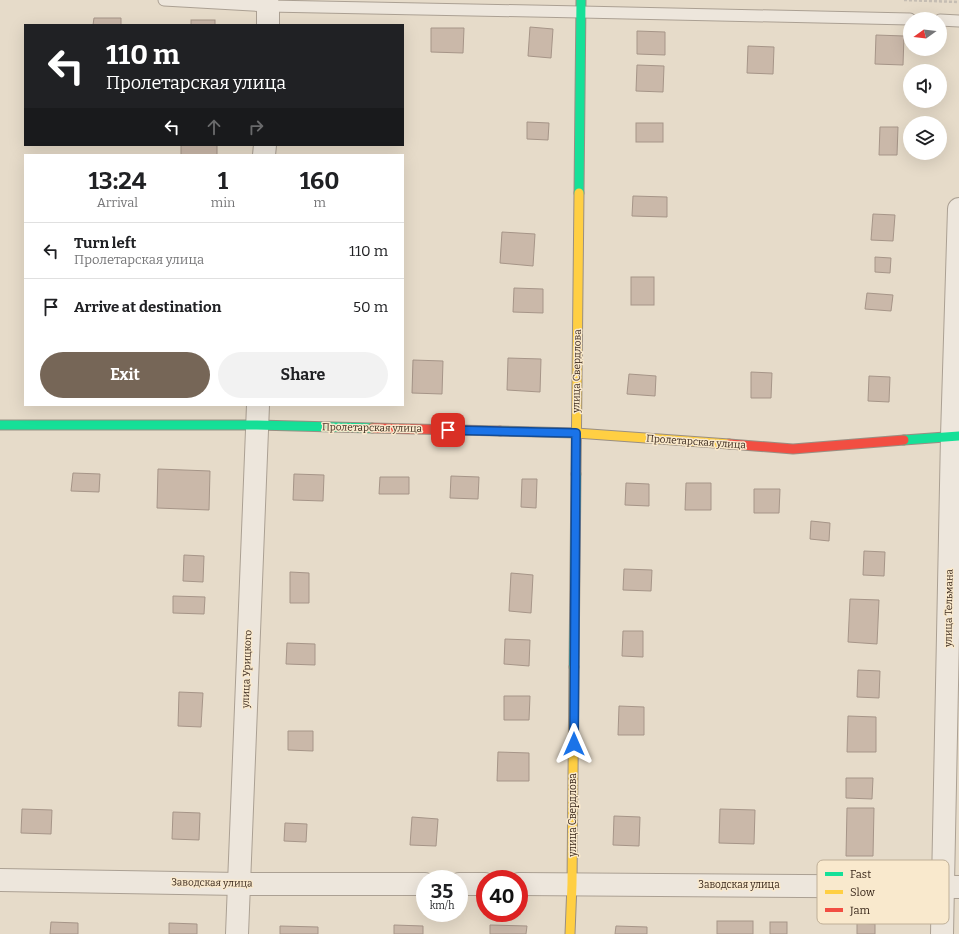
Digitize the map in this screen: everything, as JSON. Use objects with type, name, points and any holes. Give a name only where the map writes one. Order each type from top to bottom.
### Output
[{"type":"street","name":"улица Свердлова","points":[[570,934],[572,884],[580,0]]},
{"type":"street","name":"улица Тельмана","points":[[949,897],[951,887],[959,209]]},
{"type":"street","name":"Пролетарская улица","points":[[0,425],[258,415],[576,433],[793,449],[956,436]]},
{"type":"street","name":"улица Урицкого","points":[[237,934],[258,415]]},
{"type":"street","name":"Заводская улица","points":[[0,880],[238,884],[416,884]]},
{"type":"street","name":"Заводская улица","points":[[528,884],[817,886]]},
{"type":"street","name":"улица Тельмана","points":[[942,934],[944,924]]},
{"type":"lane","points":[[164,0],[268,10],[580,12],[903,20]]},
{"type":"lane","points":[[947,20],[959,21]]},
{"type":"path","points":[[904,0],[959,2]]},
{"type":"building","points":[[94,18],[121,18],[121,24],[93,24]]},
{"type":"building","points":[[191,20],[215,20],[215,24],[191,24]]},
{"type":"building","points":[[530,27],[553,29],[551,58],[528,56]]},
{"type":"building","points":[[431,28],[464,28],[463,53],[431,52]]},
{"type":"building","points":[[637,31],[665,32],[665,55],[637,54]]},
{"type":"building","points":[[876,35],[903,36],[903,65],[875,64]]},
{"type":"building","points":[[748,46],[774,47],[773,74],[747,73]]},
{"type":"building","points":[[637,65],[664,66],[663,92],[636,91]]},
{"type":"building","points":[[527,122],[549,123],[548,140],[527,139]]},
{"type":"building","points":[[636,123],[663,123],[663,142],[636,142]]},
{"type":"building","points":[[880,127],[898,127],[897,155],[879,155]]},
{"type":"building","points":[[181,146],[217,146],[217,154],[181,154]]},
{"type":"building","points":[[633,196],[667,197],[667,217],[632,216]]},
{"type":"building","points":[[873,214],[895,215],[893,241],[871,240]]},
{"type":"building","points":[[502,232],[535,234],[533,266],[500,263]]},
{"type":"building","points":[[875,257],[891,258],[890,273],[875,272]]},
{"type":"building","points":[[631,277],[654,277],[654,305],[631,305]]},
{"type":"building","points":[[514,288],[543,289],[543,313],[513,312]]},
{"type":"building","points":[[867,293],[893,295],[891,311],[865,309]]},
{"type":"building","points":[[508,358],[541,359],[540,392],[507,390]]},
{"type":"building","points":[[413,360],[443,361],[442,394],[412,393]]},
{"type":"building","points":[[751,372],[772,373],[771,398],[751,398]]},
{"type":"building","points":[[629,374],[656,376],[655,396],[627,394]]},
{"type":"building","points":[[869,376],[890,377],[889,402],[868,401]]},
{"type":"building","points":[[158,469],[210,471],[209,510],[157,508]]},
{"type":"building","points":[[73,473],[100,474],[99,492],[71,491]]},
{"type":"building","points":[[294,474],[324,475],[323,501],[293,500]]},
{"type":"building","points":[[451,476],[479,477],[478,499],[450,498]]},
{"type":"building","points":[[380,477],[409,477],[409,494],[379,494]]},
{"type":"building","points":[[522,479],[537,479],[536,508],[521,507]]},
{"type":"building","points":[[626,483],[649,484],[649,506],[625,505]]},
{"type":"building","points":[[686,483],[711,483],[711,510],[685,510]]},
{"type":"building","points":[[754,489],[780,489],[779,513],[754,513]]},
{"type":"building","points":[[811,521],[830,523],[829,541],[810,539]]},
{"type":"building","points":[[864,551],[885,552],[884,576],[863,575]]},
{"type":"building","points":[[184,555],[204,556],[203,582],[183,581]]},
{"type":"building","points":[[624,569],[652,570],[651,591],[623,590]]},
{"type":"building","points":[[290,572],[309,573],[309,603],[290,603]]},
{"type":"building","points":[[511,573],[533,575],[531,613],[509,611]]},
{"type":"building","points":[[173,596],[205,597],[204,614],[173,613]]},
{"type":"building","points":[[850,599],[879,600],[877,644],[848,642]]},
{"type":"building","points":[[623,631],[643,631],[643,657],[622,656]]},
{"type":"building","points":[[505,639],[530,640],[529,666],[504,664]]},
{"type":"building","points":[[287,643],[315,644],[315,665],[286,664]]},
{"type":"building","points":[[858,670],[880,671],[879,698],[857,697]]},
{"type":"building","points":[[179,692],[203,693],[201,727],[178,726]]},
{"type":"building","points":[[504,696],[530,696],[529,720],[504,720]]},
{"type":"building","points":[[619,706],[644,707],[644,735],[618,735]]},
{"type":"building","points":[[848,716],[876,717],[876,752],[847,752]]},
{"type":"building","points":[[288,731],[313,731],[313,751],[288,750]]},
{"type":"building","points":[[498,752],[529,753],[529,781],[497,781]]},
{"type":"building","points":[[846,778],[873,778],[872,799],[846,798]]},
{"type":"building","points":[[847,808],[874,808],[873,856],[846,856]]},
{"type":"building","points":[[22,809],[52,810],[51,834],[21,833]]},
{"type":"building","points":[[720,809],[755,810],[754,844],[719,843]]},
{"type":"building","points":[[173,812],[200,813],[199,840],[172,839]]},
{"type":"building","points":[[614,816],[640,817],[639,846],[613,845]]},
{"type":"building","points":[[412,817],[438,819],[436,846],[410,845]]},
{"type":"building","points":[[285,823],[307,824],[306,842],[284,841]]},
{"type":"building","points":[[717,921],[753,921],[753,934],[717,934]]},
{"type":"building","points":[[51,922],[78,923],[78,934],[50,934]]},
{"type":"building","points":[[770,922],[787,922],[787,934],[770,934]]},
{"type":"building","points":[[169,923],[197,924],[197,934],[169,934]]},
{"type":"building","points":[[857,924],[875,924],[875,934],[857,934]]},
{"type":"building","points":[[394,925],[423,926],[423,934],[394,934]]},
{"type":"building","points":[[490,925],[527,926],[526,934],[490,934]]},
{"type":"building","points":[[280,926],[318,927],[318,934],[280,934]]},
{"type":"building","points":[[616,926],[647,927],[647,934],[615,934]]},
{"type":"traffic: fast","points":[[579,193],[581,0]]},
{"type":"traffic: fast","points":[[0,425],[257,425],[372,428]]},
{"type":"traffic: fast","points":[[904,440],[959,436]]},
{"type":"traffic: fast","points":[[574,667],[576,474]]},
{"type":"traffic: slow","points":[[576,474],[579,193]]},
{"type":"traffic: slow","points":[[500,431],[576,433],[729,444]]},
{"type":"traffic: slow","points":[[570,934],[572,884],[574,667]]},
{"type":"traffic: jam","points":[[372,428],[500,431]]},
{"type":"traffic: jam","points":[[729,444],[793,449],[904,440]]},
{"type":"route","points":[[448,430],[576,433],[574,744]]}]
